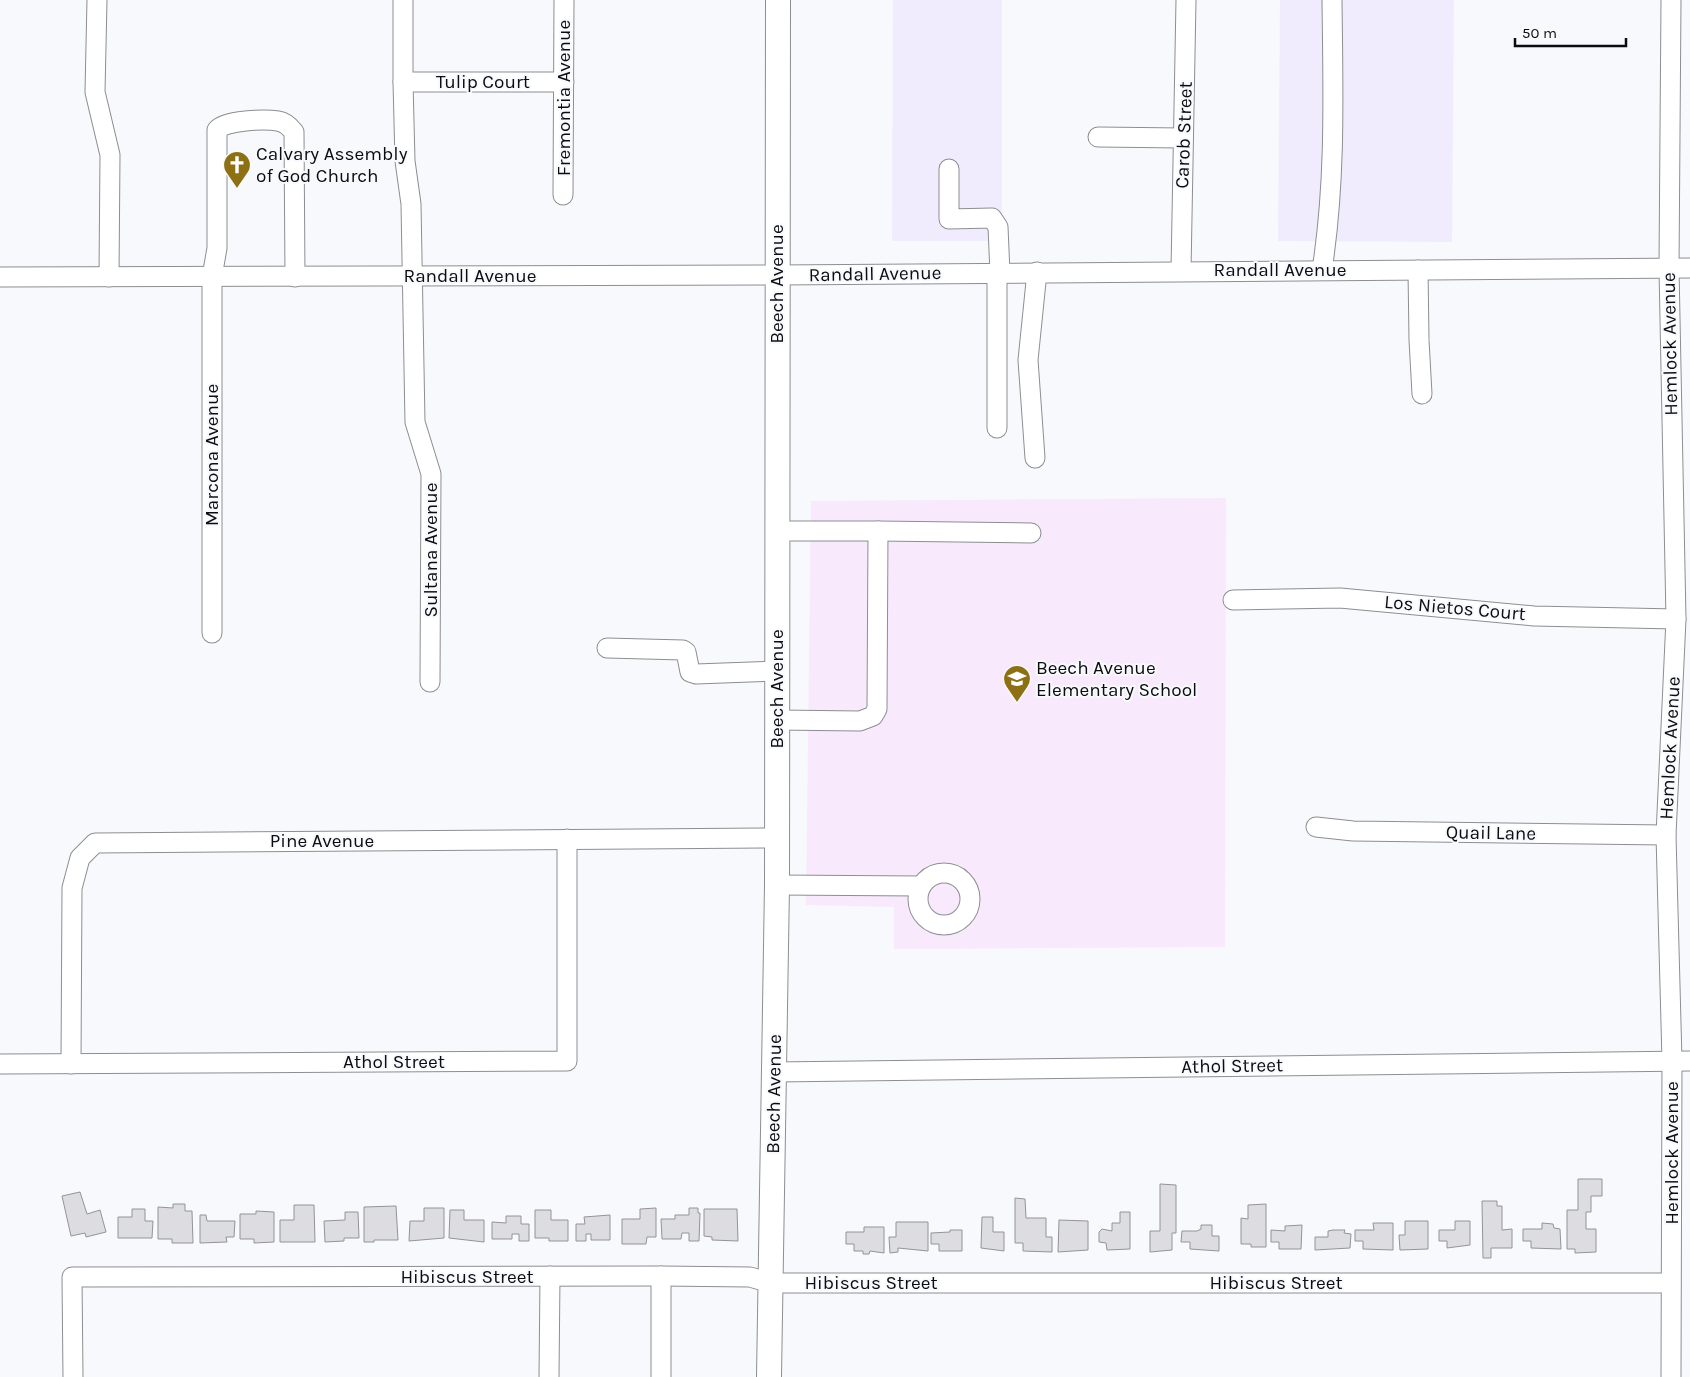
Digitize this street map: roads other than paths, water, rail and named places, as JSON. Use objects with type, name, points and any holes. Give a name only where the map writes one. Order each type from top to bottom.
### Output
[{"type":"main road","name":"Beech Avenue","points":[[769,1377],[777,885],[778,0]]},
{"type":"street","points":[[98,0],[95,92],[110,155],[109,277]]},
{"type":"street","name":"Sultana Avenue","points":[[403,0],[403,82],[406,161],[411,204],[415,422],[431,474],[430,682]]},
{"type":"street","name":"Fremontia Avenue","points":[[563,195],[564,0]]},
{"type":"street","name":"Carob Street","points":[[1180,271],[1182,138],[1186,72],[1186,0]]},
{"type":"street","points":[[1322,270],[1330,204],[1334,122],[1332,0]]},
{"type":"street","name":"Hemlock Avenue","points":[[1671,0],[1669,268],[1676,619],[1666,835],[1681,1061],[1672,1283],[1671,1377]]},
{"type":"street","name":"Tulip Court","points":[[403,82],[564,82]]},
{"type":"street","name":"Marcona Avenue","points":[[212,633],[212,277],[217,248],[217,130],[221,125],[229,122],[279,121],[288,125],[294,132],[295,277]]},
{"type":"street","points":[[1098,137],[1182,138]]},
{"type":"street","points":[[949,169],[949,219],[992,218],[998,227],[996,428]]},
{"type":"street","name":"Randall Avenue","points":[[0,277],[412,277],[1690,268]]},
{"type":"street","points":[[1418,270],[1422,394]]},
{"type":"street","points":[[1035,458],[1028,360],[1037,272]]},
{"type":"street","points":[[776,531],[1031,533]]},
{"type":"street","points":[[777,720],[860,721],[873,716],[877,708],[878,531]]},
{"type":"street","name":"Los Nietos Court","points":[[1233,600],[1340,598],[1534,616],[1676,619]]},
{"type":"street","points":[[607,648],[683,650],[686,652],[690,672],[696,674],[777,672]]},
{"type":"street","name":"Quail Lane","points":[[1316,827],[1353,831],[1666,835]]},
{"type":"street","name":"Pine Avenue","points":[[71,1064],[72,888],[80,858],[95,843],[777,838]]},
{"type":"street","name":"Athol Street","points":[[0,1064],[568,1061],[567,839]]},
{"type":"street","points":[[777,885],[920,886]]},
{"type":"street","name":"Athol Street","points":[[774,1072],[1681,1061]]},
{"type":"street","points":[[549,1377],[550,1276]]},
{"type":"street","points":[[661,1276],[661,1377]]},
{"type":"street","name":"Hibiscus Street","points":[[73,1377],[72,1277],[661,1276],[750,1277],[771,1283],[1672,1283]]},
{"type":"place","name":"Calvary Assembly of God Church","points":[[237,189]]},
{"type":"place","name":"Beech Avenue Elementary School","points":[[1017,703]]}]
